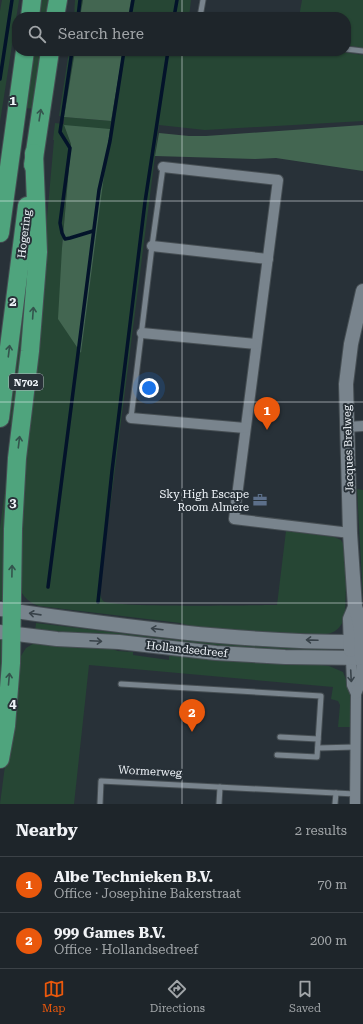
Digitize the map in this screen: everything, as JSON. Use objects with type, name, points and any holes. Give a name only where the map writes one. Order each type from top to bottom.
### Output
[{"type":"highway","points":[[31,12],[32,0]]},
{"type":"highway","points":[[56,12],[58,0]]},
{"type":"highway","points":[[0,233],[25,56]]},
{"type":"highway","name":"Hogering","points":[[0,418],[34,153],[49,56]]},
{"type":"highway","points":[[0,174],[13,141]]},
{"type":"highway","name":"N702","points":[[0,759],[6,726],[6,609],[16,458],[30,351],[38,252],[34,153]]},
{"type":"main road","name":"Jacques Brelweg","points":[[358,658],[360,618],[355,607],[350,533],[346,384],[350,352],[363,291]]},
{"type":"main road","name":"Hollandsedreef","points":[[6,609],[175,631],[273,639],[359,642]]},
{"type":"main road","name":"Hollandsedreef","points":[[6,633],[57,639],[119,642],[235,654],[285,657],[358,658]]},
{"type":"street","points":[[163,167],[278,180],[234,519],[350,533]]},
{"type":"street","points":[[152,246],[268,259]]},
{"type":"street","points":[[142,333],[256,344]]},
{"type":"street","points":[[131,418],[245,428]]},
{"type":"street","points":[[347,427],[363,426]]},
{"type":"street","name":"Wormerweg","points":[[355,799],[355,747],[359,712],[356,694],[352,684],[358,658]]},
{"type":"lane","points":[[201,12],[203,0]]},
{"type":"lane","points":[[351,50],[363,51]]},
{"type":"lane","points":[[131,418],[163,167]]},
{"type":"lane","points":[[121,684],[321,696],[317,757],[276,755]]},
{"type":"lane","points":[[280,737],[318,739]]},
{"type":"lane","points":[[318,748],[355,747]]},
{"type":"lane","name":"Wormerweg","points":[[105,804],[100,804],[101,781],[336,793],[355,799]]},
{"type":"lane","points":[[219,804],[220,787]]},
{"type":"lane","points":[[336,793],[336,804]]},
{"type":"green space","points":[[2,0],[19,0],[17,12],[12,12],[12,45],[0,122],[0,11]]},
{"type":"green space","points":[[42,0],[52,0],[51,12],[40,12]]},
{"type":"green space","points":[[75,0],[83,0],[81,12],[74,12]]},
{"type":"green space","points":[[83,0],[131,0],[129,12],[81,12]]},
{"type":"green space","points":[[131,0],[191,0],[190,12],[129,12]]},
{"type":"green space","points":[[302,0],[363,0],[363,48],[351,46],[351,12],[300,12]]},
{"type":"green space","points":[[351,53],[363,55],[363,121],[205,130],[159,125],[100,586],[103,601],[130,605],[277,605],[286,531],[334,537],[341,540],[347,551],[345,617],[336,631],[327,634],[317,634],[198,628],[180,623],[39,606],[25,597],[21,591],[18,576],[17,550],[55,123],[64,124],[64,117],[111,121],[122,56],[351,56]],"holes":[[[64,125],[101,198],[81,353],[62,248],[71,144]]]},
{"type":"green space","points":[[33,56],[44,56],[37,109],[25,108]]},
{"type":"green space","points":[[68,56],[74,56],[64,117],[59,116]]},
{"type":"green space","points":[[74,56],[122,56],[111,121],[64,117]]},
{"type":"green space","points":[[64,125],[110,129],[81,353],[58,319],[62,248],[71,144]]},
{"type":"green space","points":[[363,125],[363,171],[276,158],[255,159],[155,156],[159,133],[206,136]]},
{"type":"green space","points":[[32,252],[9,601],[0,600],[0,528],[13,425],[10,425],[13,387]]},
{"type":"green space","points":[[357,489],[363,490],[363,598]]},
{"type":"green space","points":[[36,623],[178,640],[204,637],[328,645],[328,651],[254,648],[224,649],[35,632]]},
{"type":"green space","points":[[0,635],[7,637],[0,704]]},
{"type":"green space","points":[[36,642],[99,645],[118,651],[133,652],[133,655],[169,660],[169,656],[182,654],[321,663],[322,665],[329,666],[343,672],[351,692],[350,727],[338,727],[340,705],[338,701],[331,699],[333,687],[89,665],[74,804],[0,804],[19,659],[26,648]]},
{"type":"waterway","points":[[0,79],[12,0]]},
{"type":"waterway","points":[[79,12],[80,0]]},
{"type":"waterway","points":[[131,12],[133,0]]},
{"type":"waterway","points":[[175,12],[177,0]]},
{"type":"waterway","points":[[71,56],[60,132],[70,148],[60,223],[65,239],[93,231]]},
{"type":"waterway","points":[[48,587],[99,190],[110,141],[123,56]]},
{"type":"waterway","points":[[98,602],[112,471],[145,202],[167,56]]},
{"type":"place","name":"Albe Technieken B.V.","points":[[267,430]]},
{"type":"place","name":"Sky High Escape Room Almere","points":[[260,500]]},
{"type":"place","name":"999 Games B.V.","points":[[192,732]]}]
